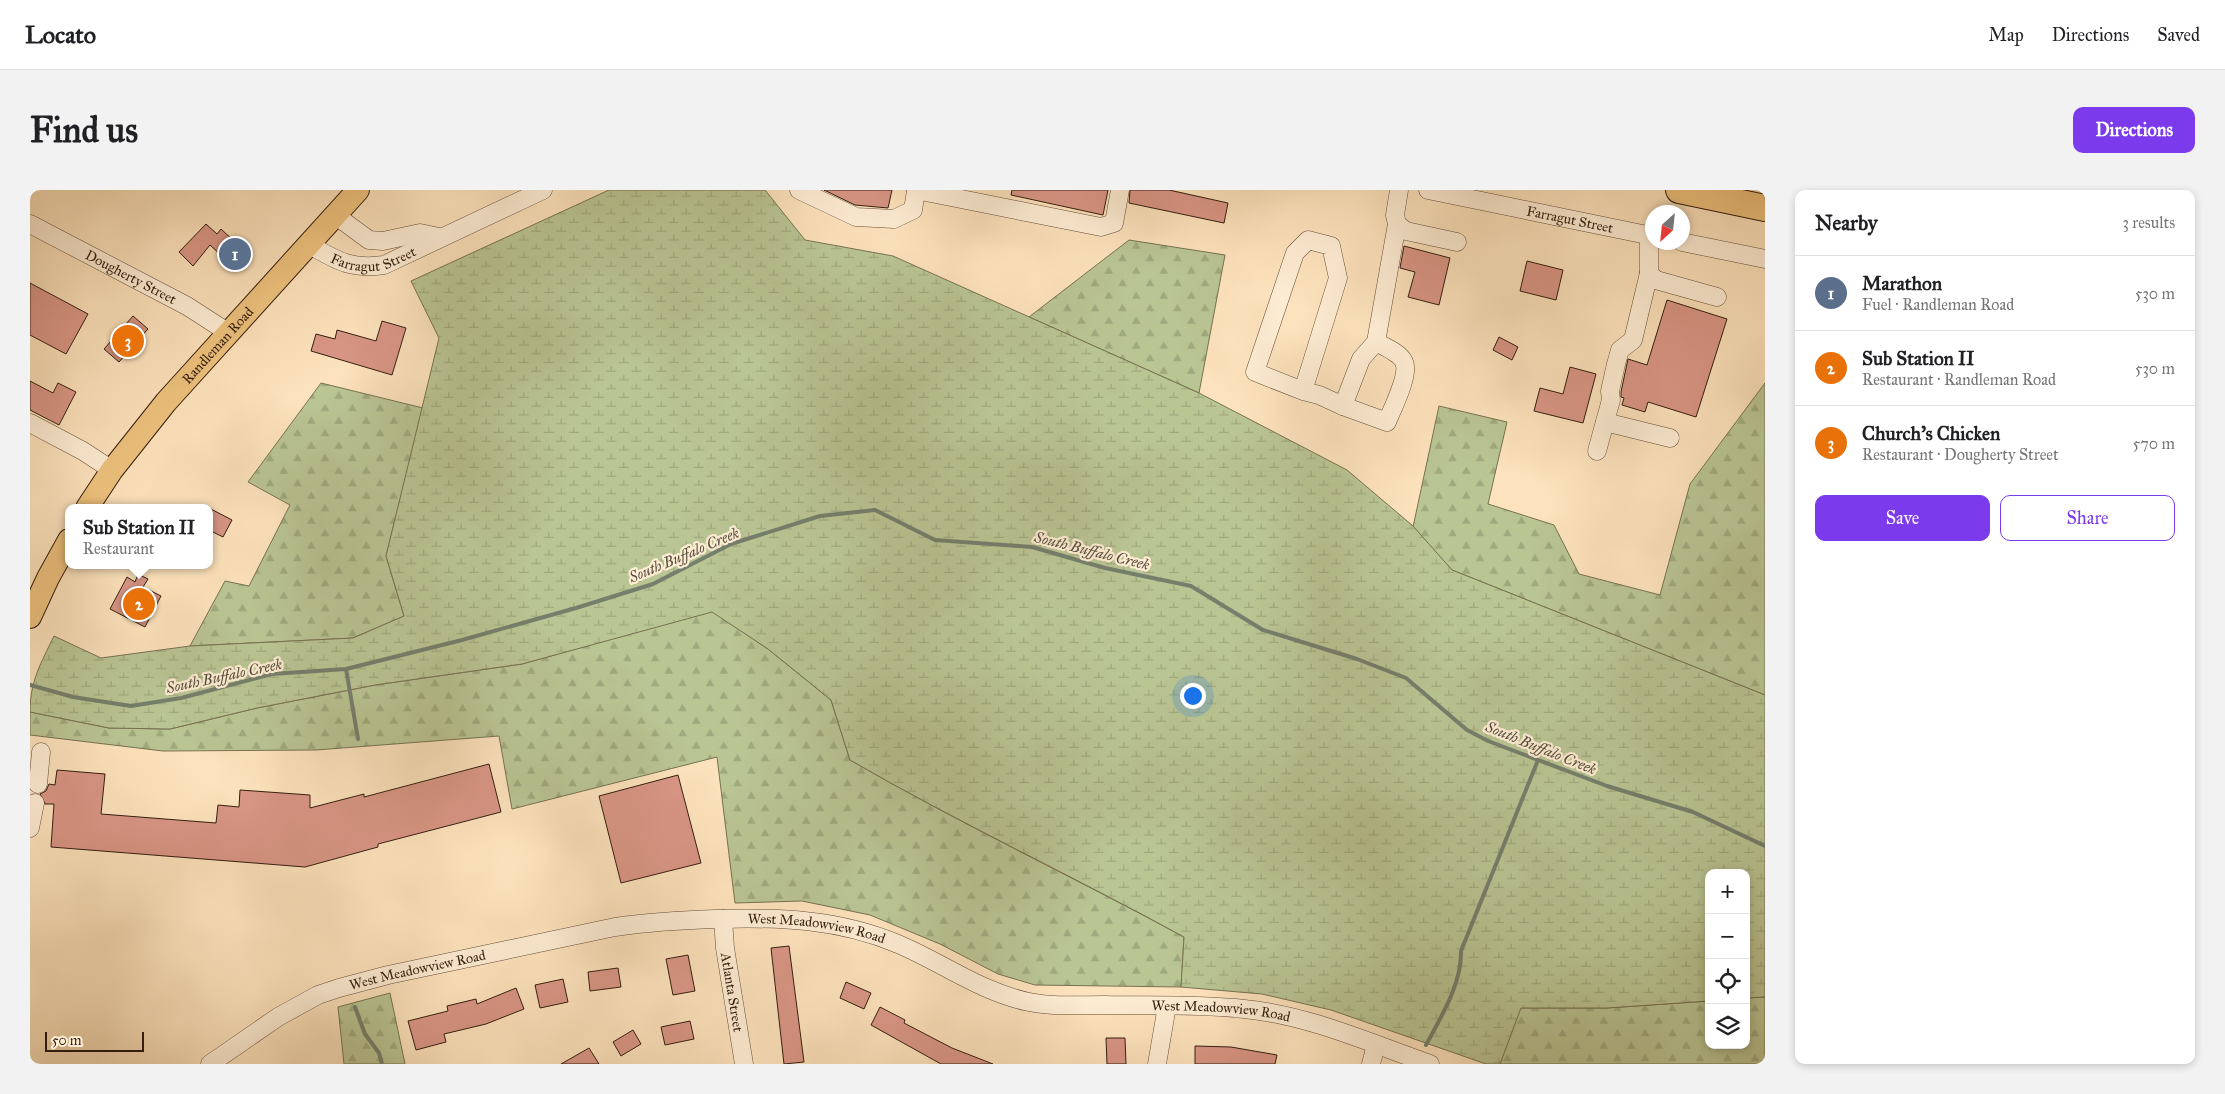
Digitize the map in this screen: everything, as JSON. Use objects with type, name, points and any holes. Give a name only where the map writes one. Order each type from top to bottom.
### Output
[{"type":"highway","points":[[1680,190],[1765,208]]},
{"type":"main road","name":"Randleman Road","points":[[90,504],[112,470],[166,402],[358,190]]},
{"type":"main road","points":[[30,617],[65,547]]},
{"type":"street","name":"Farragut Street","points":[[308,244],[341,263],[356,267],[384,265],[543,190]]},
{"type":"street","points":[[799,190],[856,217],[894,219],[913,210],[916,190],[1101,227],[1114,223],[1120,190]]},
{"type":"street","points":[[1343,406],[1361,359],[1376,342],[1397,224],[1395,215],[1399,190]]},
{"type":"street","name":"Farragut Street","points":[[1428,190],[1645,234]]},
{"type":"street","name":"Farragut Street","points":[[335,215],[369,240],[383,241],[420,233],[439,238]]},
{"type":"street","name":"Dougherty Street","points":[[30,224],[187,306],[229,333]]},
{"type":"street","points":[[1397,224],[1406,230],[1457,242]]},
{"type":"street","points":[[1303,391],[1338,278],[1331,246],[1308,240],[1295,253],[1254,372],[1303,391],[1320,395],[1343,406],[1387,422],[1405,375],[1405,364],[1401,358],[1376,342]]},
{"type":"street","points":[[1690,244],[1765,259]]},
{"type":"street","points":[[1597,451],[1611,400],[1610,391],[1620,350],[1633,340],[1649,273],[1650,250]]},
{"type":"street","points":[[1649,273],[1656,280],[1716,297]]},
{"type":"street","points":[[30,422],[83,451],[112,470]]},
{"type":"street","points":[[1605,422],[1670,438]]},
{"type":"street","points":[[38,784],[41,752]]},
{"type":"street","points":[[30,828],[35,803]]},
{"type":"street","name":"West Meadowview Road","points":[[210,1064],[291,1009],[318,995],[348,985],[604,929],[642,923],[723,919],[789,919],[858,930],[913,951],[983,987],[1006,996],[1030,1002],[1053,1005],[1167,1006],[1254,1011],[1327,1028],[1430,1064]]},
{"type":"street","name":"Atlanta Street","points":[[723,919],[738,1063]]},
{"type":"street","points":[[1158,1064],[1167,1006]]},
{"type":"street","points":[[1371,1064],[1376,1045]]},
{"type":"green space","points":[[609,190],[765,190],[805,240],[893,256],[1199,393],[1347,470],[1413,526],[1452,570],[1765,695],[1765,997],[1750,998],[1750,869],[1705,869],[1705,1001],[1607,1008],[1521,1008],[1500,1064],[1486,1064],[1331,1010],[1262,994],[1181,987],[1184,937],[933,806],[850,760],[831,700],[768,649],[712,612],[522,664],[375,685],[257,708],[170,729],[109,728],[30,712],[34,681],[54,636],[101,658],[190,646],[353,638],[404,616],[386,556],[439,338],[411,281]]},
{"type":"green space","points":[[1129,240],[1225,255],[1199,393],[1029,317]]},
{"type":"green space","points":[[321,383],[423,408],[386,556],[404,616],[353,638],[190,646],[225,581],[249,586],[290,505],[248,482]]},
{"type":"green space","points":[[1765,383],[1765,695],[1452,570],[1413,527],[1439,406],[1507,422],[1488,504],[1554,525],[1579,574],[1660,595],[1690,484]]},
{"type":"green space","points":[[712,611],[768,649],[831,700],[850,760],[933,806],[1184,937],[1181,987],[1035,985],[998,974],[940,944],[870,915],[802,901],[735,903],[717,757],[512,809],[499,736],[316,750],[163,751],[30,735],[30,712],[109,728],[170,729],[257,708],[375,685],[522,664]]},
{"type":"green space","points":[[390,993],[405,1064],[344,1064],[338,1007]]},
{"type":"green space","points":[[1765,997],[1765,1064],[1500,1064],[1520,1008],[1607,1008],[1705,1001],[1705,1049],[1750,1049],[1750,998]]},
{"type":"building","points":[[824,190],[892,190],[888,208],[855,205]]},
{"type":"building","points":[[1012,190],[1108,190],[1103,215],[1011,195]]},
{"type":"building","points":[[1130,190],[1169,190],[1228,203],[1224,223],[1129,203]]},
{"type":"building","points":[[206,224],[217,234],[221,229],[249,255],[236,269],[210,245],[193,266],[179,252]]},
{"type":"building","points":[[1404,246],[1450,258],[1439,305],[1408,297],[1415,272],[1400,268]]},
{"type":"building","points":[[1527,261],[1563,270],[1556,300],[1520,291]]},
{"type":"building","points":[[30,283],[88,314],[66,354],[30,335]]},
{"type":"building","points":[[1667,300],[1727,319],[1696,417],[1648,402],[1645,412],[1622,405],[1624,398],[1621,397],[1621,392],[1628,359],[1647,365]]},
{"type":"building","points":[[133,316],[148,329],[119,362],[104,349]]},
{"type":"building","points":[[382,321],[406,328],[392,375],[311,351],[316,334],[335,339],[337,330],[376,341]]},
{"type":"building","points":[[1499,337],[1518,347],[1512,360],[1493,350]]},
{"type":"building","points":[[1570,367],[1596,374],[1583,423],[1534,411],[1540,388],[1563,394]]},
{"type":"building","points":[[30,381],[53,393],[58,383],[76,392],[59,425],[30,410]]},
{"type":"building","points":[[213,510],[232,520],[223,537],[213,532]]},
{"type":"building","points":[[138,574],[148,579],[143,587],[161,596],[145,627],[110,609],[127,577],[135,582]]},
{"type":"building","points":[[489,764],[501,812],[378,844],[378,847],[305,867],[51,847],[54,804],[45,804],[40,794],[46,791],[49,784],[55,785],[57,770],[105,774],[101,814],[216,823],[218,805],[239,807],[240,790],[310,795],[310,808],[364,794],[364,797]]},
{"type":"building","points":[[678,775],[701,863],[621,883],[599,796]]},
{"type":"building","points":[[789,946],[804,1062],[784,1064],[771,948]]},
{"type":"building","points":[[688,955],[695,991],[673,995],[666,959]]},
{"type":"building","points":[[618,968],[621,987],[590,991],[588,972]]},
{"type":"building","points":[[563,979],[568,1002],[540,1008],[535,985]]},
{"type":"building","points":[[846,982],[871,993],[864,1009],[840,998]]},
{"type":"building","points":[[516,988],[524,1009],[486,1024],[444,1034],[446,1042],[416,1050],[408,1021],[448,1011],[447,1006],[476,999],[477,1004]]},
{"type":"building","points":[[880,1007],[905,1020],[904,1023],[952,1048],[993,1064],[941,1064],[871,1025]]},
{"type":"building","points":[[690,1021],[694,1039],[665,1045],[661,1027]]},
{"type":"building","points":[[633,1030],[641,1044],[621,1056],[613,1042]]},
{"type":"building","points":[[1106,1038],[1125,1038],[1126,1064],[1107,1064]]},
{"type":"building","points":[[1195,1046],[1231,1047],[1277,1055],[1275,1064],[1195,1064]]},
{"type":"building","points":[[589,1048],[599,1064],[561,1064]]},
{"type":"waterway","name":"South Buffalo Creek","points":[[30,685],[73,697],[131,706],[181,698],[272,674],[346,669],[462,640],[653,584],[731,544],[820,516],[875,510],[935,540],[1032,547],[1105,568],[1191,586],[1263,630],[1357,659],[1406,678],[1467,730],[1488,741],[1607,786],[1693,812],[1765,846]]},
{"type":"waterway","points":[[346,669],[358,739]]},
{"type":"waterway","points":[[1426,1045],[1450,1000],[1458,975],[1461,951],[1538,760]]},
{"type":"waterway","points":[[355,1007],[365,1034],[379,1053],[382,1064]]},
{"type":"tunnel","points":[[226,259],[238,245]]},
{"type":"place","name":"Marathon","points":[[235,254]]},
{"type":"place","name":"Church's Chicken","points":[[128,341]]},
{"type":"place","name":"Sub Station II","points":[[139,604]]}]
